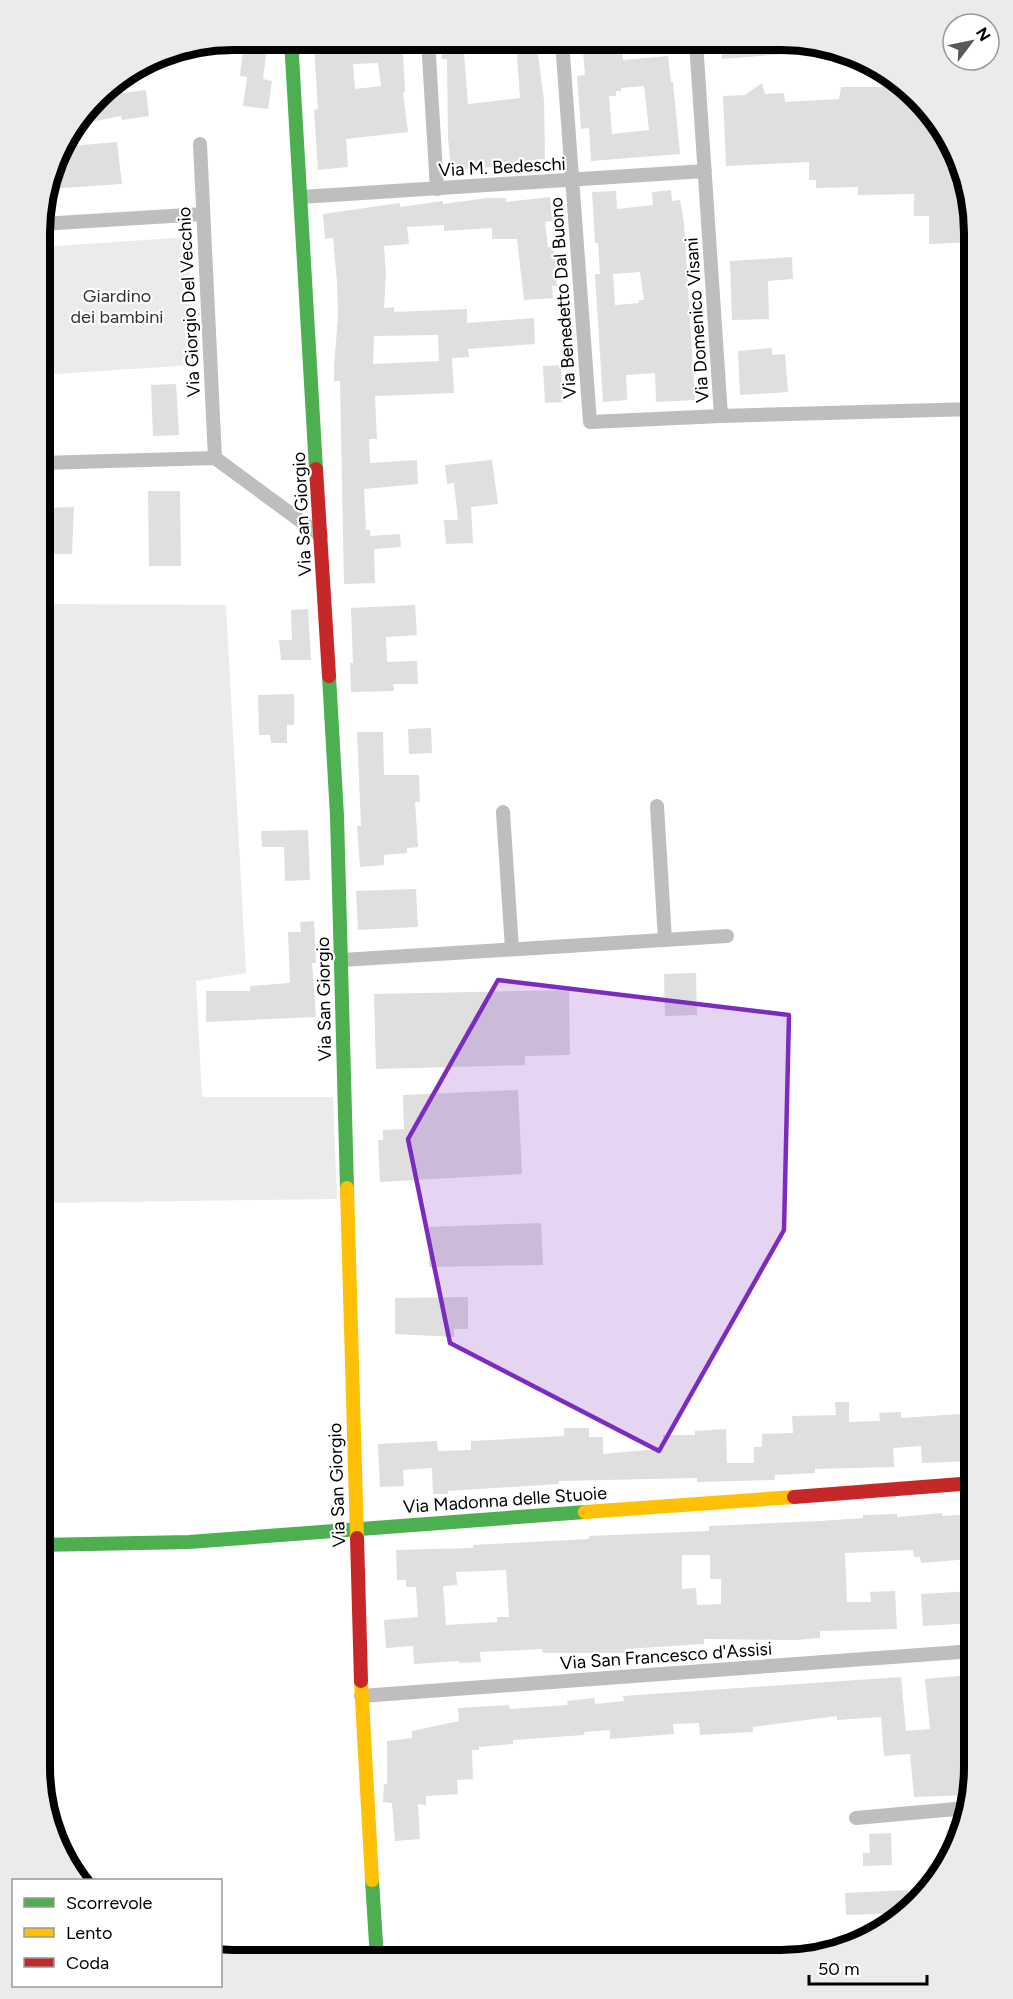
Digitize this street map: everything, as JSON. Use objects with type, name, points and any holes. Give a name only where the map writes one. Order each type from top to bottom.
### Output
[{"type":"street","name":"Via San Giorgio","points":[[292,50],[337,816],[361,1696],[376,1950]]},
{"type":"street","points":[[429,50],[437,189]]},
{"type":"street","name":"Via Benedetto Dal Buono","points":[[563,50],[590,422],[721,416]]},
{"type":"street","name":"Via Domenico Visani","points":[[697,50],[721,416],[964,409]]},
{"type":"street","name":"Via Giorgio Del Vecchio","points":[[200,144],[215,458]]},
{"type":"street","name":"Via M. Bedeschi","points":[[301,197],[573,182],[705,171]]},
{"type":"street","points":[[50,223],[203,214]]},
{"type":"street","points":[[50,463],[215,458],[321,536]]},
{"type":"street","points":[[657,806],[665,940]]},
{"type":"street","points":[[503,812],[512,949]]},
{"type":"street","points":[[342,960],[727,936]]},
{"type":"street","name":"Via Madonna delle Stuoie","points":[[50,1545],[189,1542],[963,1484]]},
{"type":"street","name":"Via San Francesco d'Assisi","points":[[361,1696],[963,1653]]},
{"type":"street","points":[[856,1818],[958,1809]]},
{"type":"highlighted area","points":[[498,980],[789,1015],[784,1230],[659,1451],[450,1343],[408,1139]]},
{"type":"green space","name":"Giardino dei bambini","points":[[189,237],[194,365],[50,374],[50,246]]},
{"type":"green space","points":[[50,604],[226,605],[246,973],[196,981],[202,1097],[333,1097],[337,1199],[50,1203]]},
{"type":"building","points":[[243,50],[267,50],[263,79],[272,81],[268,109],[243,106],[247,77],[240,76]]},
{"type":"building","points":[[314,50],[399,50],[403,52],[405,92],[403,93],[408,132],[346,139],[348,167],[318,170],[314,110],[318,109]],"holes":[[[378,63],[381,86],[355,89],[353,64]]]},
{"type":"building","points":[[442,50],[464,50],[468,104],[520,98],[517,50],[537,50],[544,100],[545,159],[532,160],[532,164],[451,170],[448,138],[447,59],[442,59]]},
{"type":"building","points":[[583,50],[622,50],[623,60],[668,56],[671,82],[673,82],[680,154],[591,161],[589,128],[581,129],[577,76],[585,75]],"holes":[[[644,86],[649,130],[612,134],[609,96],[616,96],[616,91],[621,91],[621,88]]]},
{"type":"building","points":[[721,50],[785,50],[785,54],[722,59]]},
{"type":"building","points":[[762,83],[765,94],[784,93],[785,102],[839,99],[841,87],[891,87],[918,112],[945,151],[954,174],[962,208],[964,242],[929,244],[929,216],[914,216],[914,194],[858,195],[858,187],[816,188],[816,180],[809,180],[809,162],[726,166],[723,96],[745,95]]},
{"type":"building","points":[[146,90],[149,116],[122,120],[121,116],[86,123],[113,94]]},
{"type":"building","points":[[117,142],[122,184],[55,188],[63,162],[71,146]]},
{"type":"building","points":[[671,190],[672,201],[680,200],[684,223],[695,400],[656,402],[655,373],[626,375],[627,400],[603,402],[595,274],[600,274],[598,243],[595,243],[592,192],[616,191],[617,209],[653,205],[652,192]],"holes":[[[640,272],[644,300],[639,300],[639,303],[615,305],[613,274]]]},
{"type":"building","points":[[550,197],[552,221],[545,222],[548,247],[552,247],[554,252],[557,286],[552,286],[553,298],[524,300],[517,239],[492,239],[492,228],[444,231],[444,225],[407,227],[409,244],[384,246],[386,274],[384,308],[394,307],[394,312],[467,309],[467,323],[534,318],[535,344],[468,349],[469,357],[452,358],[454,393],[375,396],[377,439],[369,439],[370,463],[417,460],[418,484],[364,489],[366,530],[370,530],[370,536],[400,534],[401,547],[374,549],[375,583],[344,584],[340,381],[334,381],[338,317],[337,282],[333,238],[325,239],[323,214],[400,203],[400,207],[487,198],[506,198],[506,202]],"holes":[[[438,335],[439,361],[373,364],[374,336]]]},
{"type":"building","points":[[792,257],[793,279],[768,281],[769,319],[732,320],[730,261]]},
{"type":"building","points":[[772,348],[772,355],[785,354],[788,392],[740,395],[738,351]]},
{"type":"building","points":[[561,365],[563,402],[545,403],[543,366]]},
{"type":"building","points":[[176,384],[179,435],[153,436],[151,385]]},
{"type":"building","points":[[492,460],[498,504],[471,507],[473,543],[446,544],[444,520],[458,520],[454,483],[447,484],[445,465]]},
{"type":"building","points":[[148,491],[180,491],[181,566],[149,566]]},
{"type":"building","points":[[74,507],[72,554],[50,554],[50,508]]},
{"type":"building","points":[[415,605],[417,635],[386,637],[387,662],[417,661],[418,684],[393,684],[394,691],[351,692],[350,663],[353,663],[351,608]]},
{"type":"building","points":[[308,609],[311,660],[281,660],[279,640],[292,640],[291,610]]},
{"type":"building","points":[[294,694],[294,725],[287,725],[287,743],[271,743],[270,735],[259,735],[258,695]]},
{"type":"building","points":[[431,728],[432,753],[409,754],[408,729]]},
{"type":"building","points":[[357,732],[383,732],[384,775],[419,775],[420,802],[415,802],[418,847],[407,848],[407,853],[384,855],[384,865],[360,867],[357,826],[361,826]]},
{"type":"building","points":[[308,830],[310,880],[285,881],[284,847],[262,847],[261,831]]},
{"type":"building","points":[[416,889],[418,927],[358,930],[356,891]]},
{"type":"building","points":[[314,921],[316,963],[312,963],[316,1017],[206,1022],[206,991],[250,991],[250,986],[290,983],[288,932],[301,932],[300,922]]},
{"type":"building","points":[[696,973],[697,1015],[665,1016],[664,974]]},
{"type":"building","points":[[569,990],[570,1055],[525,1056],[525,1065],[376,1069],[374,994]]},
{"type":"building","points":[[518,1090],[522,1174],[380,1182],[378,1140],[383,1140],[383,1130],[404,1129],[403,1095]]},
{"type":"building","points":[[541,1223],[543,1265],[429,1267],[429,1227]]},
{"type":"building","points":[[468,1297],[468,1329],[454,1329],[454,1337],[395,1334],[395,1298]]},
{"type":"building","points":[[835,1402],[849,1402],[849,1422],[880,1421],[879,1413],[901,1412],[901,1418],[963,1414],[963,1461],[922,1463],[921,1446],[893,1448],[894,1467],[815,1469],[815,1473],[775,1475],[775,1480],[697,1482],[697,1478],[559,1481],[559,1484],[448,1491],[448,1494],[433,1494],[432,1468],[403,1470],[404,1486],[380,1487],[378,1444],[437,1441],[438,1451],[471,1450],[471,1441],[564,1436],[564,1428],[589,1428],[589,1437],[603,1437],[603,1454],[664,1447],[663,1435],[695,1435],[695,1431],[726,1429],[727,1463],[754,1463],[754,1447],[762,1447],[762,1434],[793,1433],[792,1416],[836,1415]]},
{"type":"building","points":[[942,1513],[942,1516],[963,1515],[963,1560],[921,1563],[920,1557],[914,1557],[913,1550],[845,1553],[847,1602],[871,1602],[870,1592],[895,1591],[897,1629],[820,1631],[820,1638],[796,1640],[704,1639],[704,1644],[626,1649],[626,1653],[543,1653],[542,1649],[480,1652],[481,1662],[459,1663],[459,1661],[414,1664],[413,1646],[386,1648],[384,1620],[418,1617],[416,1587],[406,1587],[406,1580],[397,1580],[396,1550],[473,1548],[473,1545],[589,1539],[589,1536],[709,1531],[709,1526],[820,1521],[863,1518],[863,1515],[897,1514],[897,1517]],"holes":[[[682,1555],[710,1555],[710,1579],[721,1579],[721,1604],[697,1605],[696,1588],[682,1589]],[[506,1570],[509,1617],[497,1617],[497,1622],[446,1625],[443,1586],[457,1585],[456,1572]]]},
{"type":"building","points":[[963,1592],[963,1624],[923,1626],[921,1594]]},
{"type":"building","points":[[50,1608],[52,1635],[50,1635]]},
{"type":"building","points":[[963,1676],[963,1779],[961,1795],[914,1797],[910,1754],[884,1756],[881,1717],[837,1720],[837,1716],[753,1727],[753,1732],[700,1735],[699,1723],[673,1724],[674,1734],[610,1739],[610,1730],[584,1732],[584,1735],[513,1740],[513,1744],[479,1747],[479,1750],[472,1750],[473,1779],[457,1780],[458,1794],[426,1796],[426,1805],[418,1804],[420,1839],[395,1841],[392,1803],[383,1802],[384,1784],[387,1784],[387,1741],[412,1738],[412,1731],[459,1721],[458,1708],[509,1705],[510,1709],[568,1705],[567,1701],[594,1698],[595,1704],[624,1701],[623,1696],[901,1677],[906,1731],[930,1729],[925,1679]]},
{"type":"building","points":[[952,1830],[947,1843],[946,1831]]},
{"type":"building","points":[[891,1833],[892,1865],[863,1866],[863,1853],[870,1853],[869,1834]]},
{"type":"building","points":[[908,1890],[908,1897],[890,1913],[846,1915],[845,1893]]},
{"type":"traffic: fast","points":[[292,50],[316,469]]},
{"type":"traffic: fast","points":[[329,676],[337,816],[347,1188]]},
{"type":"traffic: fast","points":[[50,1545],[189,1542],[585,1512]]},
{"type":"traffic: fast","points":[[372,1880],[376,1950]]},
{"type":"traffic: slow","points":[[347,1188],[357,1538]]},
{"type":"traffic: slow","points":[[585,1512],[794,1497]]},
{"type":"traffic: slow","points":[[361,1681],[372,1880]]},
{"type":"traffic: jam","points":[[316,469],[329,676]]},
{"type":"traffic: jam","points":[[794,1497],[963,1484]]},
{"type":"traffic: jam","points":[[357,1538],[361,1681]]}]
